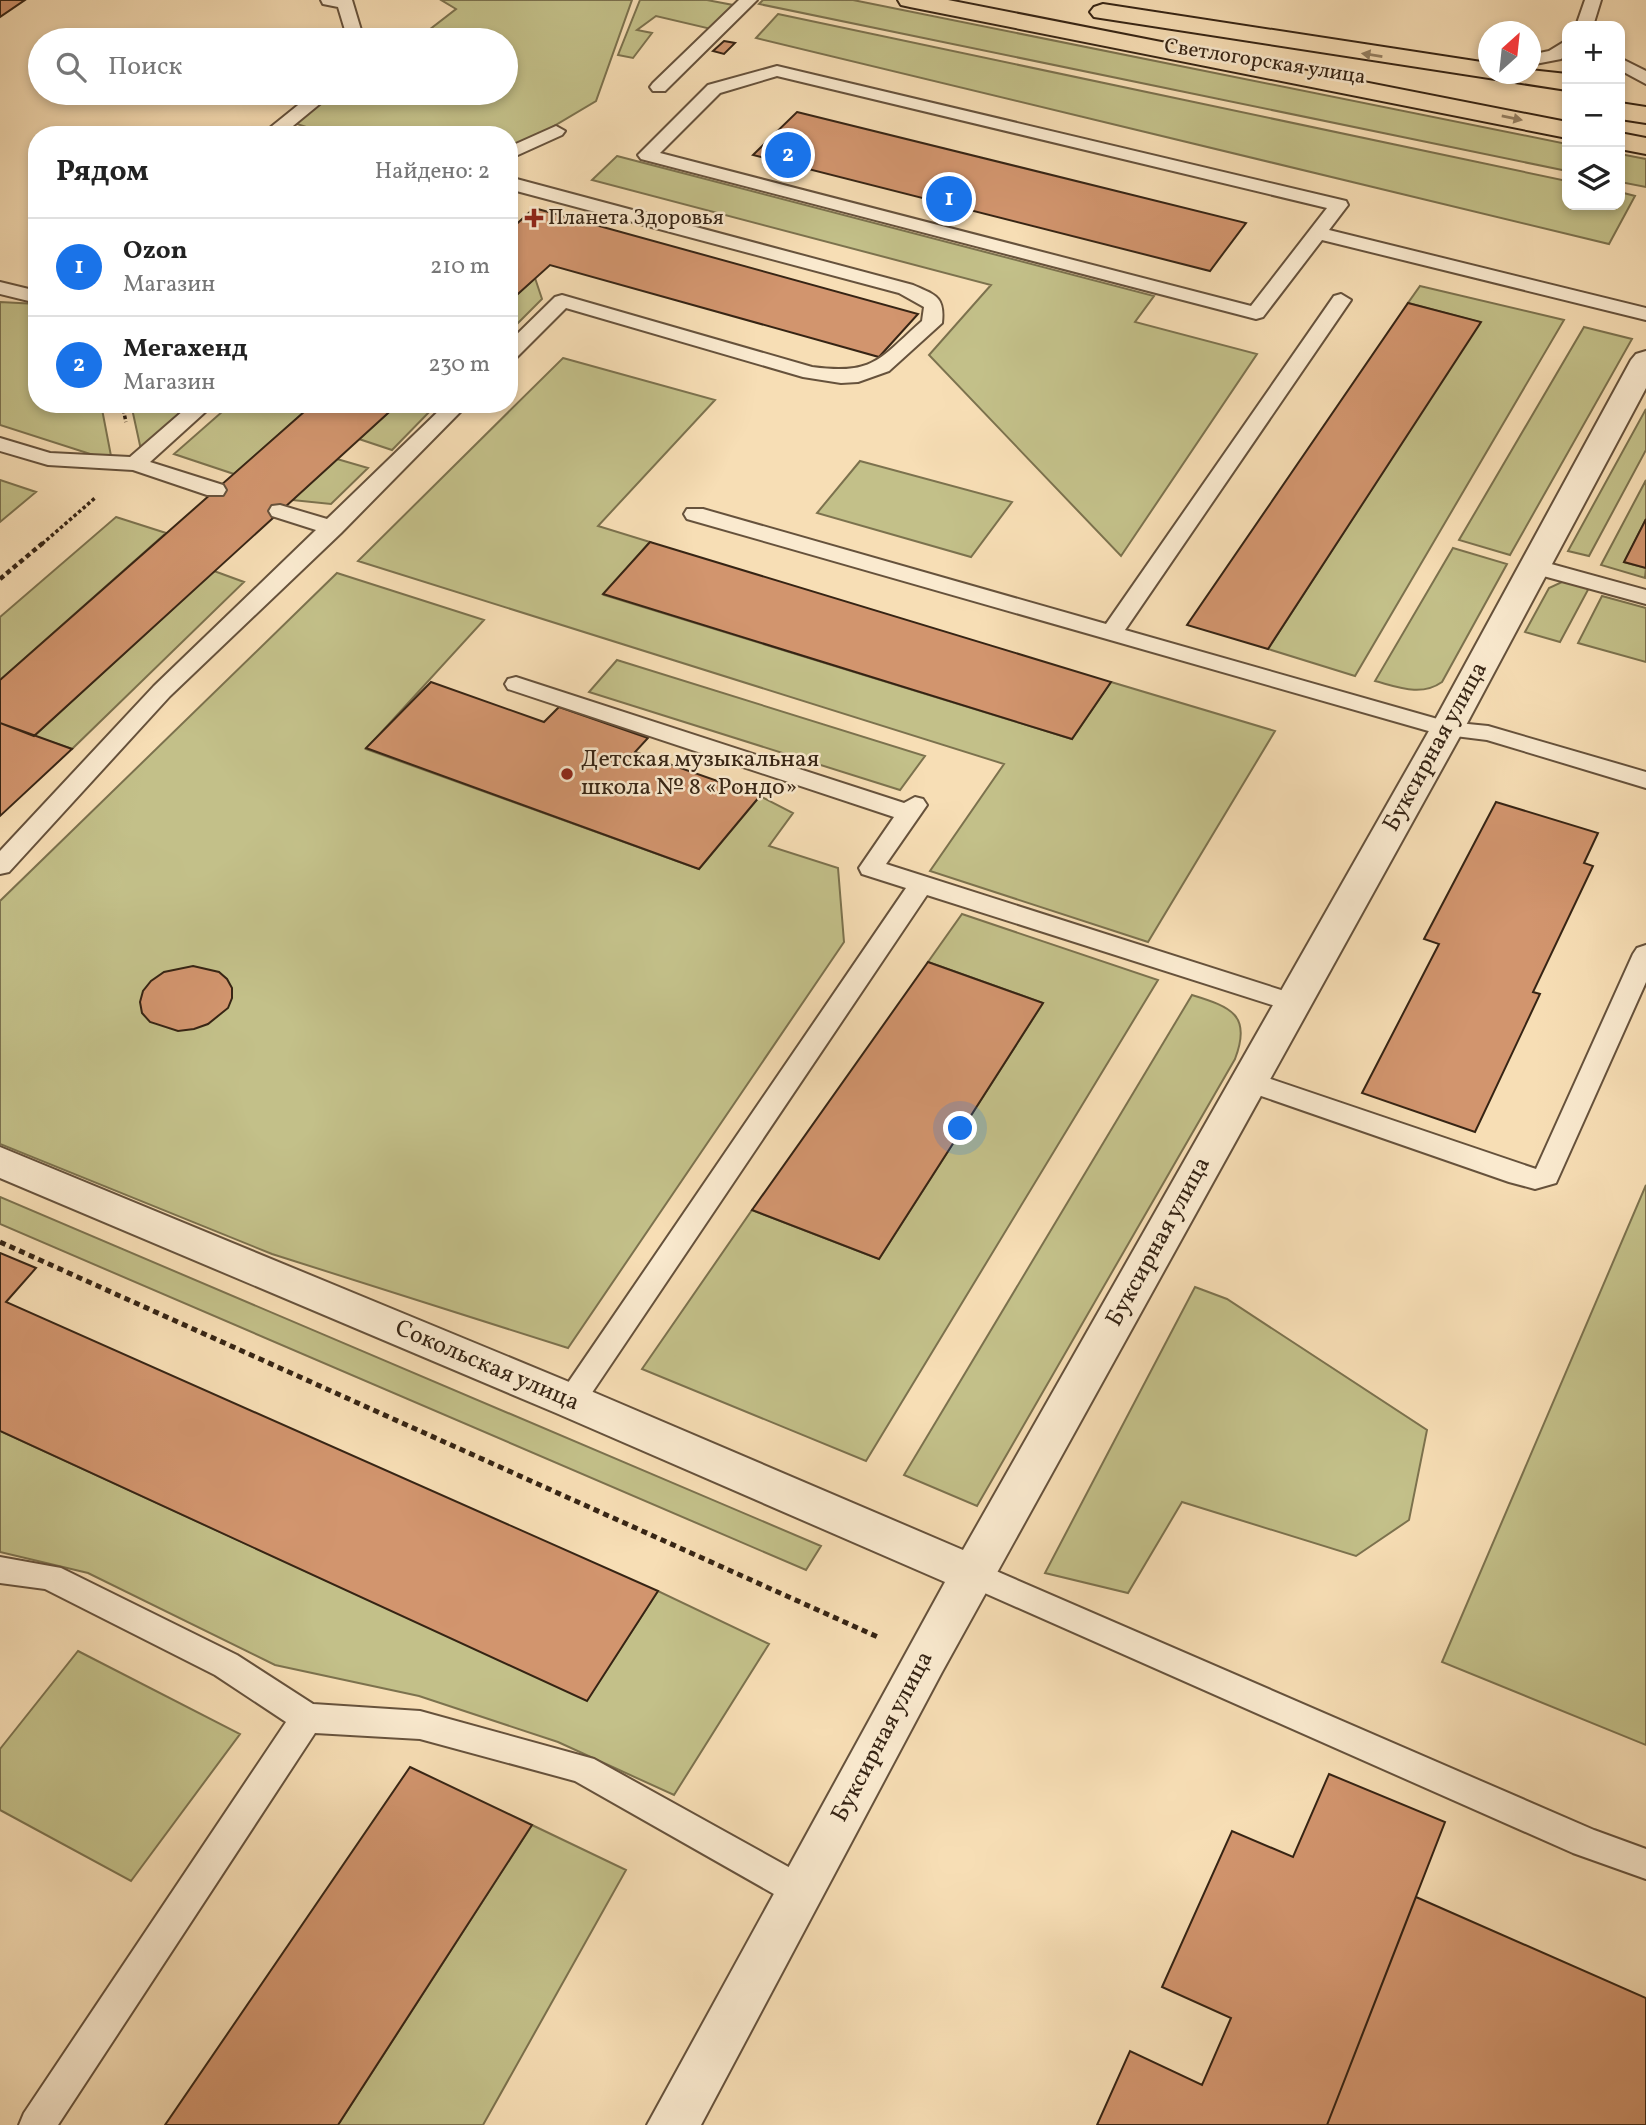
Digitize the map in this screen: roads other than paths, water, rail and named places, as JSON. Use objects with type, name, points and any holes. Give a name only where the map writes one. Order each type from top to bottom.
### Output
[{"type":"main road","points":[[910,0],[1562,129]]},
{"type":"main road","name":"Светлогорская улица","points":[[1027,0],[1478,70]]},
{"type":"main road","name":"Светлогорская улица","points":[[964,11],[1315,71],[1562,104]]},
{"type":"main road","points":[[1541,79],[1562,81]]},
{"type":"main road","points":[[1625,89],[1646,91]]},
{"type":"main road","points":[[1625,112],[1646,115]]},
{"type":"main road","points":[[1625,142],[1646,146]]},
{"type":"street","name":"Буксирная улица","points":[[673,2125],[926,1658],[1447,729],[1646,360]]},
{"type":"street","name":"Сокольская улица","points":[[0,1162],[571,1401],[973,1574]]},
{"type":"lane","points":[[329,0],[346,4],[353,28]]},
{"type":"lane","points":[[659,88],[748,0]]},
{"type":"lane","points":[[1587,21],[1593,0]]},
{"type":"lane","points":[[1541,58],[1555,55],[1562,49]]},
{"type":"lane","points":[[1422,62],[1478,64]]},
{"type":"lane","points":[[1625,66],[1646,79]]},
{"type":"lane","points":[[777,71],[1339,205],[1317,233],[1255,313],[647,155],[714,89],[777,71]]},
{"type":"lane","points":[[282,126],[309,105]]},
{"type":"lane","points":[[518,150],[556,131]]},
{"type":"lane","points":[[518,185],[906,289],[930,300],[935,315],[922,332],[882,367],[858,376],[810,373],[562,301],[518,345]]},
{"type":"lane","points":[[1317,233],[1646,314]]},
{"type":"lane","points":[[0,288],[28,295]]},
{"type":"lane","points":[[1113,631],[1341,300]]},
{"type":"lane","points":[[135,464],[194,413]]},
{"type":"lane","points":[[0,866],[162,691],[449,413]]},
{"type":"lane","points":[[0,444],[48,459],[135,464],[215,490]]},
{"type":"lane","points":[[280,511],[333,528]]},
{"type":"lane","points":[[695,514],[1113,631],[1447,729],[1488,733],[1646,780]]},
{"type":"lane","points":[[1533,566],[1646,597]]},
{"type":"lane","points":[[516,684],[912,809],[870,868],[1294,1003]]},
{"type":"lane","points":[[571,1401],[921,884]]},
{"type":"lane","points":[[1250,1082],[1519,1175],[1535,1179],[1546,1176],[1646,954]]},
{"type":"lane","points":[[0,1570],[50,1577],[226,1665],[307,1718],[420,1725],[583,1769],[800,1891]]},
{"type":"lane","points":[[973,1574],[1573,1837],[1646,1864]]},
{"type":"lane","points":[[37,2125],[307,1718]]},
{"type":"place","name":"Мегахенд","points":[[788,155]]},
{"type":"place","name":"Ozon","points":[[949,199]]},
{"type":"place","name":"Планета Здоровья","points":[[534,218]]},
{"type":"place","name":"Детская музыкальная школа № 8 «Рондо»","points":[[567,774]]}]
